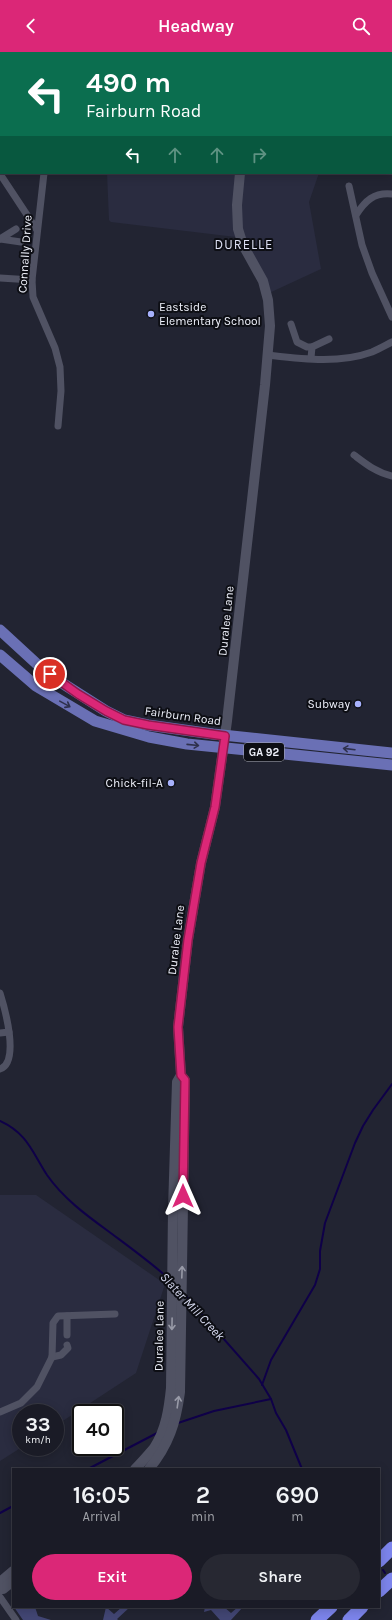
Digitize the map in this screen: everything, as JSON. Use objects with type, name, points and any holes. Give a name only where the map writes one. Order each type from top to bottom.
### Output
[{"type":"highway","points":[[380,1560],[392,1548]]},
{"type":"highway","points":[[380,1590],[392,1579]]},
{"type":"highway","points":[[317,1620],[329,1608]]},
{"type":"highway","points":[[349,1620],[361,1608]]},
{"type":"main road","name":"GA 92","points":[[0,630],[14,643]]},
{"type":"main road","name":"Fairburn Road","points":[[392,753],[225,736],[124,720],[106,711],[62,683],[14,643],[0,656],[36,686],[95,721],[162,740],[224,748],[392,765]]},
{"type":"street","points":[[0,174],[37,230]]},
{"type":"street","name":"Connally Drive","points":[[44,174],[32,280],[32,297],[55,348],[60,368],[62,391],[58,426]]},
{"type":"street","name":"Duralee Lane","points":[[136,1468],[159,1439],[168,1415],[171,1388],[173,1209],[177,1082],[181,1075],[178,1027],[188,940],[201,863],[215,807],[224,748],[268,353],[270,326],[268,300],[263,281],[243,245],[238,229],[237,205],[240,174]]},
{"type":"street","points":[[349,186],[362,245],[372,274],[392,317]]},
{"type":"street","points":[[356,216],[368,199],[375,195],[385,193],[392,194]]},
{"type":"street","points":[[0,239],[16,229]]},
{"type":"street","points":[[0,239],[21,242]]},
{"type":"street","points":[[0,278],[32,280]]},
{"type":"street","points":[[291,324],[297,342],[307,347],[312,347],[329,339]]},
{"type":"street","points":[[268,353],[298,354],[311,358],[336,359],[373,352],[392,342]]},
{"type":"street","points":[[311,358],[312,347]]},
{"type":"street","points":[[354,455],[374,470],[392,476]]},
{"type":"street","points":[[0,996],[9,1032],[9,1060],[3,1068]]},
{"type":"street","points":[[0,1033],[9,1032]]},
{"type":"street","name":"Duralee Lane","points":[[150,1468],[167,1443],[176,1415],[180,1392],[185,1080],[181,1075]]},
{"type":"street","points":[[0,1412],[20,1403],[37,1387],[52,1357],[53,1323],[58,1316],[115,1314]]},
{"type":"street","points":[[67,1316],[67,1335]]},
{"type":"street","points":[[52,1357],[62,1355],[68,1348],[68,1345]]},
{"type":"street","points":[[0,1582],[9,1575]]},
{"type":"street","points":[[0,1589],[3,1589],[9,1575]]},
{"type":"street","points":[[0,1597],[16,1620]]},
{"type":"shaded area","points":[[107,174],[319,174],[309,202],[321,269],[267,294],[244,238],[111,222],[109,220]]},
{"type":"shaded area","points":[[0,1195],[36,1195],[165,1284],[136,1373],[89,1404],[72,1404],[72,1415],[64,1420],[64,1404],[12,1404],[12,1453],[0,1461]]},
{"type":"shaded area","points":[[15,1608],[35,1608],[38,1616],[51,1620],[23,1620]]},
{"type":"shaded area","points":[[106,1608],[114,1614],[121,1608],[129,1608],[117,1619],[118,1620],[103,1620]]},
{"type":"shaded area","points":[[205,1608],[225,1608],[231,1613],[237,1608],[242,1608],[231,1620],[220,1620],[211,1610],[204,1612]]},
{"type":"waterway","points":[[262,1385],[271,1360],[315,1285],[320,1269],[320,1251],[325,1223],[355,1143],[373,1110],[392,1084]]},
{"type":"waterway","name":"Slater Mill Creek","points":[[0,1121],[9,1126],[23,1138],[33,1151],[47,1175],[68,1199],[168,1278]]},
{"type":"waterway","name":"Slater Mill Creek","points":[[185,1295],[259,1379],[271,1399],[276,1413],[286,1430],[302,1468]]},
{"type":"waterway","points":[[178,1423],[214,1411],[271,1399]]},
{"type":"waterway","points":[[90,1468],[159,1432]]},
{"type":"waterway","points":[[0,1513],[12,1507]]},
{"type":"place","name":"Eastside Elementary School","points":[[151,314]]},
{"type":"place","name":"Subway","points":[[358,704]]},
{"type":"place","name":"Chick-fil-A","points":[[171,783]]},
{"type":"district","name":"DURELLE","points":[[244,244]]},
{"type":"route","points":[[50,674],[78,694],[124,720],[225,736],[215,807],[201,863],[193,904],[178,1027],[181,1075],[185,1080],[183,1196]]}]
